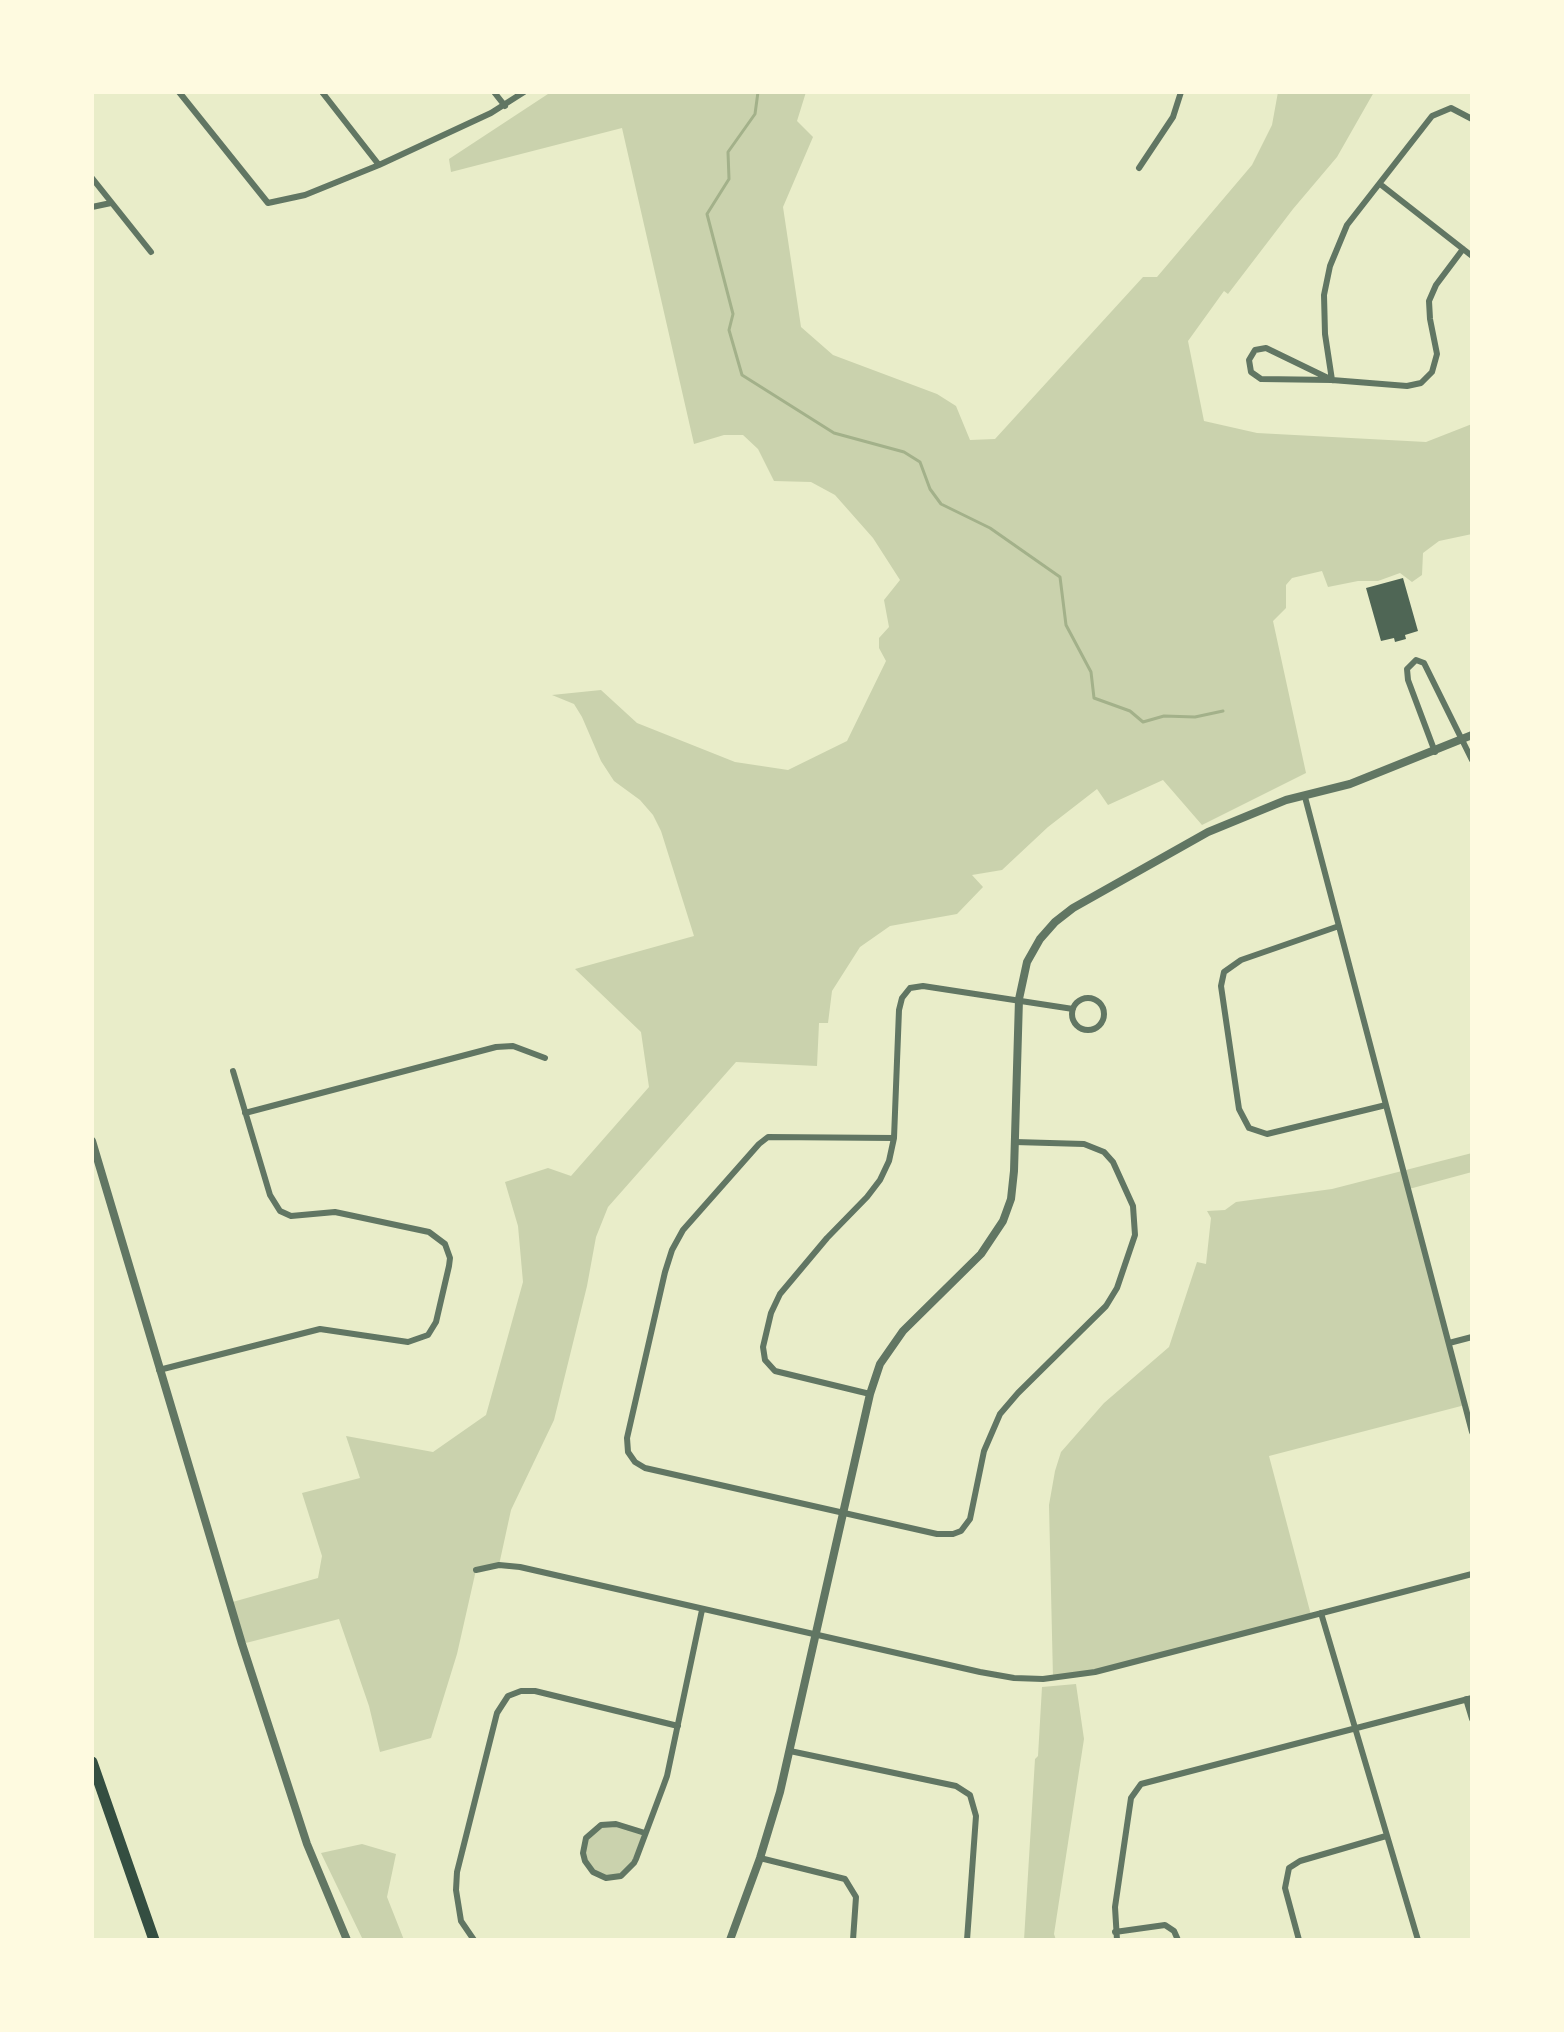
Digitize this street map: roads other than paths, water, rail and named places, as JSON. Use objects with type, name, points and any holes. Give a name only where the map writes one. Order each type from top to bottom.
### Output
[{"type":"highway","points":[[92,1762],[154,1940]]},
{"type":"street","points":[[179,92],[268,203],[305,195],[379,165],[505,106],[524,92]]},
{"type":"street","points":[[322,92],[379,165]]},
{"type":"street","points":[[494,92],[505,106]]},
{"type":"street","points":[[1139,168],[1173,117],[1181,92]]},
{"type":"street","points":[[1332,380],[1323,311],[1326,280],[1347,225],[1438,111],[1451,108],[1472,119]]},
{"type":"street","points":[[92,178],[151,252]]},
{"type":"street","points":[[1380,184],[1472,256]]},
{"type":"street","points":[[92,207],[111,203]]},
{"type":"street","points":[[1332,380],[1266,348],[1255,350],[1249,360],[1251,372],[1261,379],[1332,380],[1407,386],[1427,378],[1437,354],[1429,301],[1436,285],[1463,249]]},
{"type":"street","points":[[1435,752],[1408,680],[1407,669],[1416,660],[1424,663],[1472,760]]},
{"type":"street","points":[[730,1940],[760,1858],[790,1751],[870,1394],[880,1364],[894,1342],[981,1254],[998,1231],[1011,1199],[1019,999],[1024,973],[1033,951],[1046,931],[1065,914],[1208,832],[1286,800],[1350,784],[1472,735]]},
{"type":"street","points":[[1305,797],[1472,1432]]},
{"type":"street","points":[[1339,926],[1241,960],[1224,972],[1221,986],[1239,1109],[1249,1128],[1267,1134],[1386,1105]]},
{"type":"street","points":[[870,1394],[775,1371],[765,1360],[763,1347],[771,1313],[780,1294],[874,1189],[889,1161],[894,1138],[899,1004],[905,992],[923,986],[1073,1009]]},
{"type":"street","points":[[1082,999],[1094,999],[1103,1009],[1104,1017],[1098,1026],[1084,1029],[1076,1023],[1073,1009],[1082,999]]},
{"type":"street","points":[[245,1113],[496,1047],[513,1046],[545,1058]]},
{"type":"street","points":[[159,1370],[320,1329],[408,1342],[428,1335],[436,1322],[450,1258],[445,1244],[429,1232],[335,1212],[291,1216],[280,1211],[270,1195],[233,1071]]},
{"type":"street","points":[[894,1138],[774,1136],[759,1144],[683,1230],[665,1272],[627,1438],[630,1457],[645,1468],[843,1513],[937,1534],[961,1531],[970,1519],[984,1451],[1000,1414],[1101,1312],[1117,1288],[1133,1245],[1136,1220],[1133,1206],[1109,1156],[1091,1145],[1015,1142]]},
{"type":"street","points":[[92,1141],[159,1370],[296,1812],[347,1940]]},
{"type":"street","points":[[1449,1343],[1472,1337]]},
{"type":"street","points":[[476,1570],[499,1565],[520,1567],[996,1676],[1043,1679],[1095,1672],[1472,1574]]},
{"type":"street","points":[[645,1833],[616,1824],[601,1825],[586,1838],[585,1861],[598,1875],[606,1878],[621,1876],[634,1863],[667,1776],[702,1610]]},
{"type":"street","points":[[1321,1613],[1418,1940]]},
{"type":"street","points":[[474,1940],[461,1921],[456,1890],[457,1872],[497,1713],[508,1696],[521,1691],[535,1691],[678,1726]]},
{"type":"street","points":[[1178,1940],[1174,1931],[1165,1925],[1116,1936],[1115,1907],[1131,1798],[1136,1787],[1146,1781],[1469,1698],[1472,1719]]},
{"type":"street","points":[[790,1751],[956,1786],[970,1795],[976,1816],[967,1940]]},
{"type":"street","points":[[1299,1940],[1285,1888],[1289,1868],[1300,1861],[1386,1836]]},
{"type":"street","points":[[760,1858],[845,1879],[856,1897],[853,1940]]},
{"type":"waterway","points":[[758,92],[755,114],[728,152],[729,179],[707,214],[733,314],[729,330],[742,375],[834,433],[904,452],[920,462],[930,489],[941,504],[990,528],[1060,577],[1066,625],[1091,672],[1094,698],[1130,711],[1143,722],[1164,716],[1195,717],[1223,711]]}]
